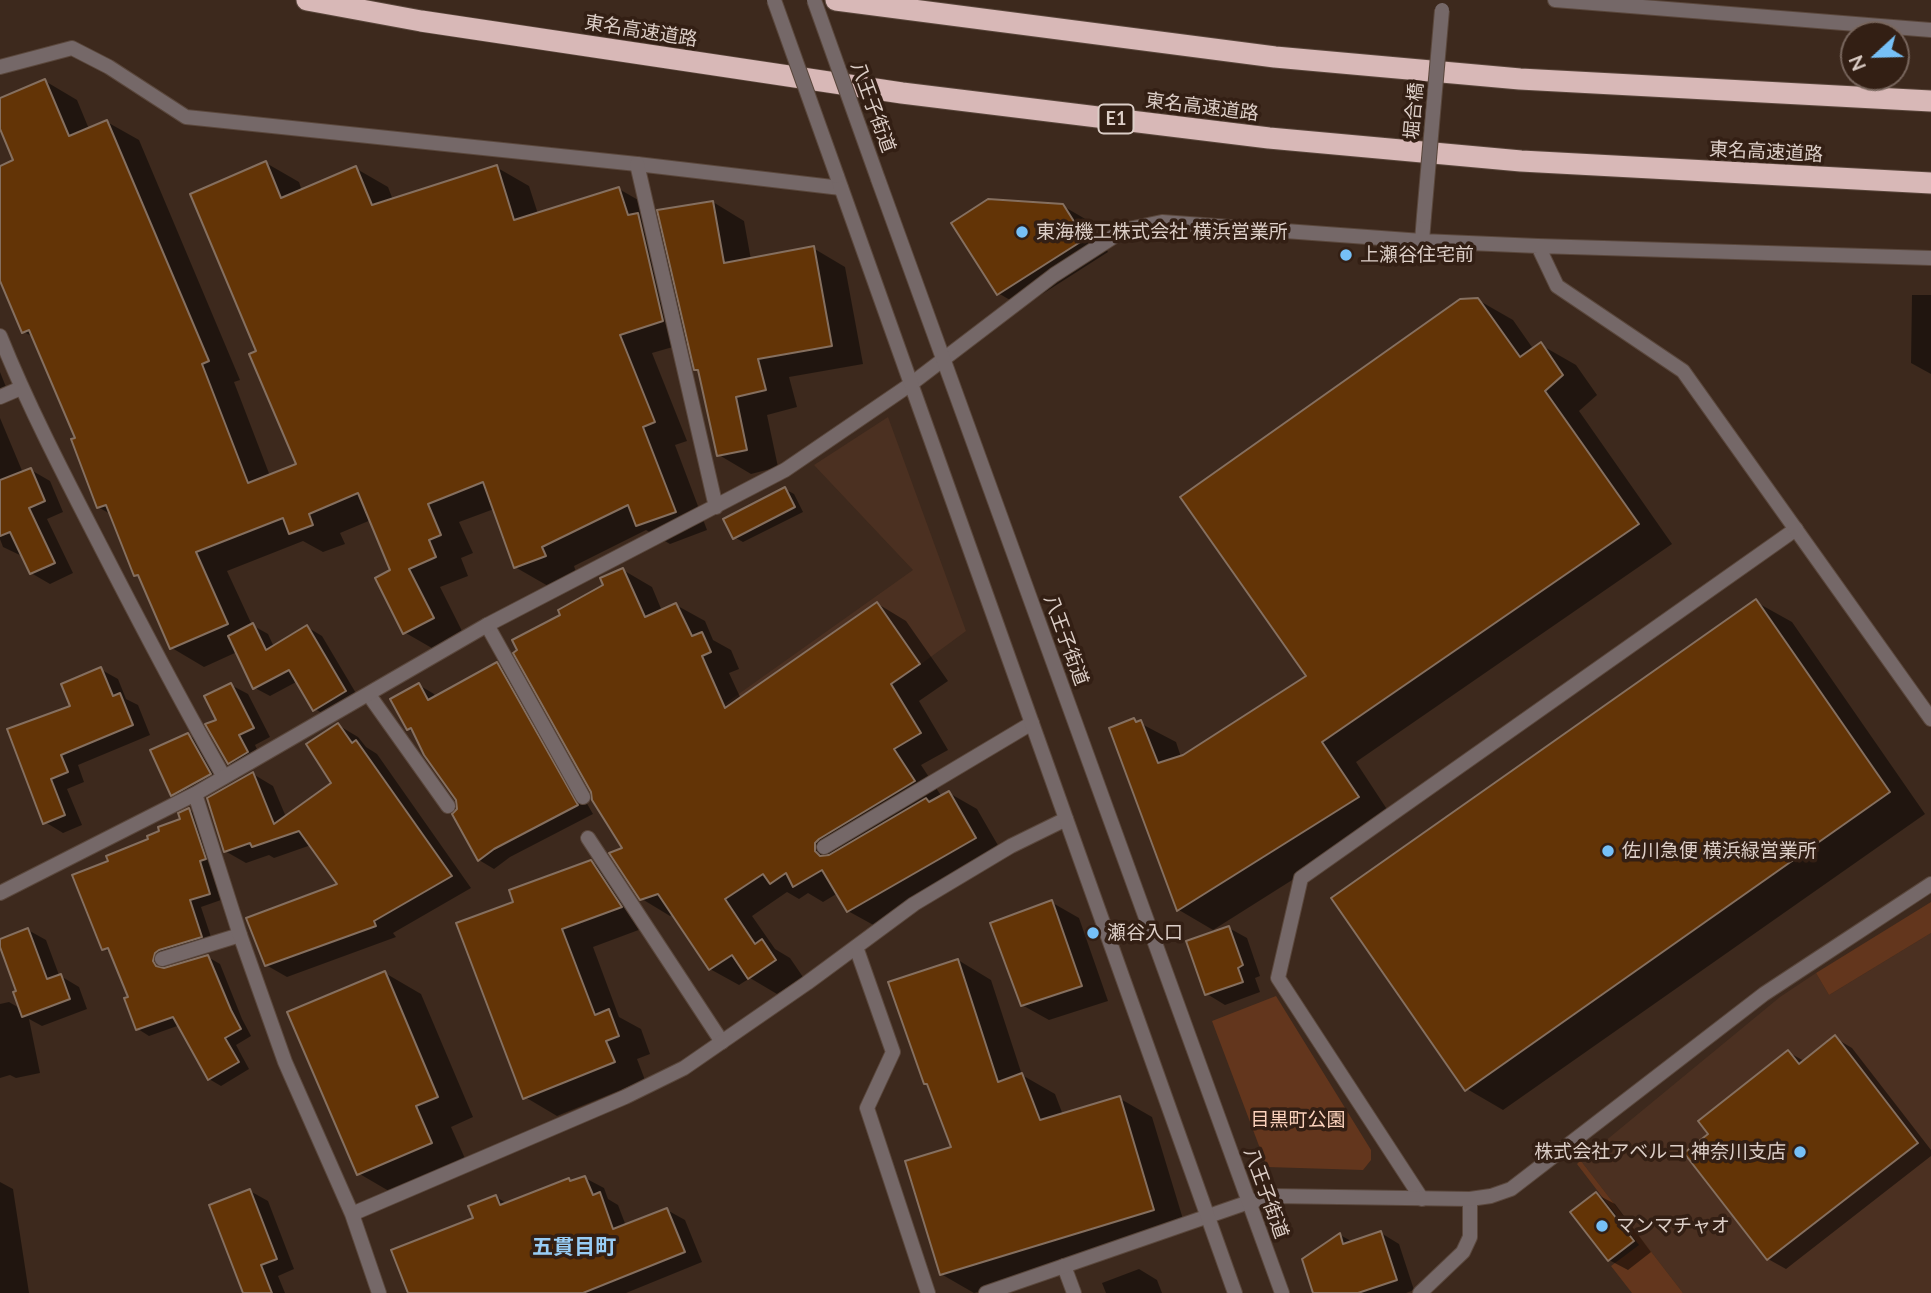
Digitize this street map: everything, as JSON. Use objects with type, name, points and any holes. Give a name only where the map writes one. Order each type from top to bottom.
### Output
[{"type":"highway","name":"東名高速道路","points":[[307,0],[448,25],[902,93],[1269,138],[1521,161],[1931,183]]},
{"type":"highway","points":[[836,0],[1275,57],[1520,79],[1931,102]]},
{"type":"street","points":[[774,0],[1235,1293]]},
{"type":"street","name":"八王子街道","points":[[814,0],[1282,1293]]},
{"type":"street","points":[[1555,0],[1931,30]]},
{"type":"street","name":"堀合橋","points":[[1422,241],[1443,5]]},
{"type":"street","points":[[0,67],[72,48],[109,67],[186,117],[839,182]]},
{"type":"street","points":[[637,164],[716,507]]},
{"type":"street","points":[[0,893],[195,794],[487,625],[785,470],[911,384],[1054,275],[1124,230],[1162,222],[1422,241],[1931,258]]},
{"type":"street","points":[[1538,246],[1557,286],[1683,371],[1931,719]]},
{"type":"street","points":[[0,336],[21,388],[175,690],[224,777]]},
{"type":"street","points":[[0,397],[21,388]]},
{"type":"street","points":[[1422,1199],[1278,978],[1301,878],[1796,529]]},
{"type":"street","points":[[487,625],[583,797]]},
{"type":"street","points":[[369,695],[447,806]]},
{"type":"street","points":[[824,848],[1032,723]]},
{"type":"street","points":[[195,794],[240,935],[285,1062],[352,1214],[379,1293]]},
{"type":"street","points":[[352,1214],[625,1097],[684,1068],[914,904],[1011,846],[1066,819]]},
{"type":"street","points":[[588,838],[722,1042]]},
{"type":"street","points":[[986,1293],[1272,1196],[1470,1199],[1511,1189],[1764,994],[1931,884]]},
{"type":"street","points":[[162,959],[240,935]]},
{"type":"street","points":[[856,947],[893,1052],[867,1108],[928,1293]]},
{"type":"street","points":[[1420,1293],[1464,1252],[1470,1237],[1470,1199]]},
{"type":"street","points":[[1064,1266],[1074,1293]]},
{"type":"shaded area","points":[[888,417],[966,631],[727,807],[681,735],[913,570],[814,465]]},
{"type":"shaded area","points":[[1931,933],[1931,1293],[1683,1293],[1581,1161],[1780,997],[1816,973],[1829,995]]},
{"type":"green space","points":[[1931,902],[1931,933],[1829,995],[1816,973]]},
{"type":"green space","name":"目黒町公園","points":[[1276,996],[1371,1150],[1371,1160],[1363,1170],[1267,1167],[1212,1021]]},
{"type":"green space","points":[[1581,1160],[1683,1293],[1632,1293],[1611,1266],[1639,1245],[1577,1164]]},
{"type":"building","points":[[45,79],[69,136],[107,120],[209,361],[202,364],[248,483],[296,464],[249,354],[256,351],[190,194],[266,161],[281,198],[356,166],[372,205],[497,165],[514,220],[619,187],[628,215],[638,213],[663,321],[620,335],[655,422],[643,427],[676,512],[636,526],[628,505],[542,547],[546,556],[514,568],[483,482],[428,504],[441,535],[429,540],[436,557],[409,569],[434,618],[403,634],[375,578],[390,570],[358,493],[309,514],[313,525],[289,534],[283,518],[196,552],[228,624],[170,649],[138,575],[134,576],[106,505],[97,508],[71,439],[75,438],[29,330],[22,333],[0,281],[0,166],[13,160],[0,129],[0,98]]},
{"type":"building","points":[[988,199],[1063,204],[1085,239],[997,295],[951,223]]},
{"type":"building","points":[[713,201],[724,263],[814,246],[832,346],[758,359],[766,390],[736,397],[747,450],[717,456],[657,210]]},
{"type":"building","points":[[1478,298],[1520,357],[1541,342],[1563,375],[1545,391],[1639,524],[1322,742],[1359,797],[1177,911],[1109,728],[1134,718],[1136,722],[1141,720],[1158,763],[1183,755],[1306,676],[1180,497],[1460,299]]},
{"type":"building","points":[[31,468],[45,501],[29,508],[55,563],[30,574],[10,532],[0,536],[0,480]]},
{"type":"building","points":[[785,487],[795,507],[733,539],[723,519]]},
{"type":"building","points":[[623,568],[645,617],[676,603],[692,636],[702,632],[711,652],[702,656],[725,708],[877,602],[920,664],[891,684],[921,733],[894,749],[915,781],[819,839],[815,843],[815,851],[820,856],[829,855],[926,798],[929,802],[949,791],[976,838],[847,912],[822,870],[793,887],[786,873],[770,884],[763,874],[725,899],[755,944],[762,939],[776,960],[748,979],[732,955],[709,970],[658,894],[640,900],[609,853],[622,848],[592,800],[591,792],[513,653],[517,650],[512,640],[560,615],[558,610],[603,585],[600,578]]},
{"type":"building","points":[[1756,599],[1890,792],[1465,1091],[1331,898]]},
{"type":"building","points":[[253,623],[266,650],[307,625],[346,691],[313,711],[289,670],[253,689],[228,636]]},
{"type":"building","points":[[497,662],[578,805],[494,849],[478,861],[452,814],[457,809],[456,800],[424,755],[411,728],[407,730],[390,699],[419,683],[428,700]]},
{"type":"building","points":[[101,667],[113,696],[120,693],[133,725],[61,755],[68,772],[51,779],[65,815],[43,824],[7,729],[70,706],[61,684]]},
{"type":"building","points":[[231,683],[254,728],[239,735],[248,752],[228,764],[205,724],[216,720],[204,696]]},
{"type":"building","points":[[338,723],[352,743],[356,740],[452,876],[374,921],[376,926],[265,966],[246,918],[337,884],[299,831],[252,847],[250,843],[224,852],[207,798],[253,772],[274,824],[331,783],[306,744]]},
{"type":"building","points":[[188,733],[211,774],[171,796],[150,750]]},
{"type":"building","points":[[189,808],[206,859],[200,861],[210,894],[190,900],[202,937],[159,950],[153,961],[156,966],[164,968],[208,955],[241,1029],[225,1038],[239,1062],[208,1080],[173,1017],[136,1030],[124,998],[128,997],[108,948],[102,950],[72,875],[108,861],[106,856],[148,839],[147,836],[159,831],[158,827],[180,819],[178,813]]},
{"type":"building","points":[[591,860],[622,907],[562,929],[595,1015],[609,1009],[619,1036],[606,1041],[615,1062],[523,1099],[456,923],[513,902],[509,890]]},
{"type":"building","points":[[1052,900],[1082,986],[1021,1006],[990,923]]},
{"type":"building","points":[[1229,926],[1243,965],[1238,968],[1243,982],[1205,995],[1186,941]]},
{"type":"building","points":[[28,928],[47,979],[61,974],[70,999],[22,1017],[0,947],[0,939]]},
{"type":"building","points":[[958,959],[998,1082],[1022,1073],[1040,1120],[1120,1096],[1154,1210],[940,1275],[905,1161],[951,1147],[927,1084],[924,1084],[888,982]]},
{"type":"building","points":[[385,971],[438,1097],[416,1106],[432,1143],[357,1175],[287,1012]]},
{"type":"building","points":[[1835,1035],[1918,1143],[1767,1260],[1684,1153],[1708,1134],[1698,1121],[1788,1050],[1799,1064]]},
{"type":"building","points":[[585,1176],[593,1195],[600,1192],[613,1229],[667,1208],[685,1252],[583,1293],[408,1293],[391,1250],[473,1218],[468,1206],[496,1195],[500,1205],[569,1178],[570,1181]]},
{"type":"building","points":[[250,1189],[277,1259],[261,1265],[272,1293],[243,1293],[209,1205]]},
{"type":"building","name":"マンマチャオ","points":[[1596,1192],[1634,1241],[1608,1261],[1570,1212]]},
{"type":"building","points":[[1381,1231],[1397,1280],[1358,1293],[1313,1293],[1302,1259],[1340,1233],[1343,1244]]},
{"type":"place","name":"東海機工株式会社 横浜営業所","points":[[1022,232]]},
{"type":"place","name":"上瀬谷住宅前","points":[[1346,255]]},
{"type":"place","name":"佐川急便 横浜緑営業所","points":[[1608,851]]},
{"type":"place","name":"瀬谷入口","points":[[1093,933]]},
{"type":"place","name":"株式会社アベルコ 神奈川支店","points":[[1800,1152]]},
{"type":"place","name":"マンマチャオ","points":[[1602,1226]]},
{"type":"district","name":"五貫目町","points":[[574,1247]]}]
